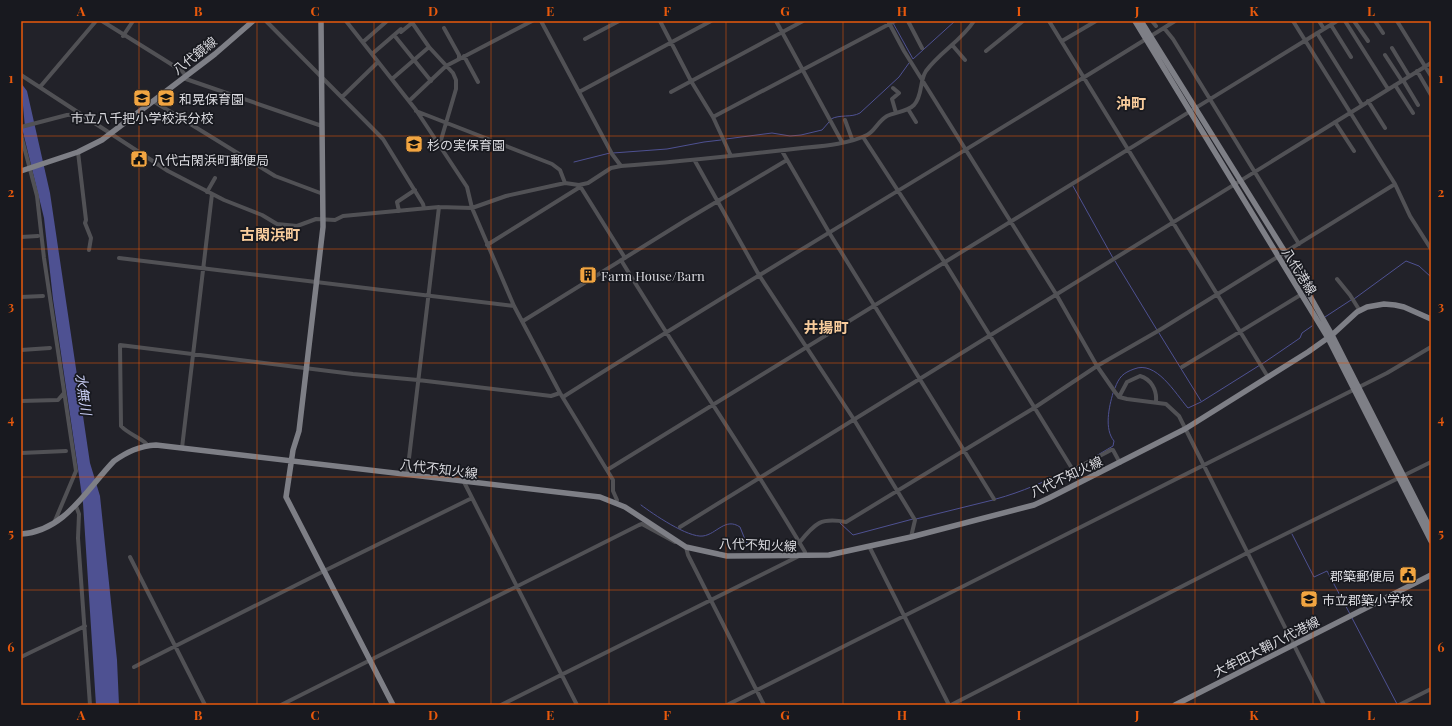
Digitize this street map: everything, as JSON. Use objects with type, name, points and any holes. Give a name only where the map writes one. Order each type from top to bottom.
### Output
[{"type":"main road","name":"八代鏡線","points":[[21,172],[78,152],[112,133],[215,54],[253,21]]},
{"type":"main road","points":[[321,21],[323,220],[299,431],[293,450],[286,497],[392,705]]},
{"type":"main road","name":"八代港線","points":[[1136,21],[1149,37]]},
{"type":"main road","name":"八代港線","points":[[1141,21],[1149,37],[1238,183],[1285,252],[1356,387],[1431,541]]},
{"type":"main road","name":"八代港線","points":[[1238,183],[1278,257],[1330,336]]},
{"type":"main road","name":"八代不知火線","points":[[21,534],[54,524],[76,505],[114,461],[130,450],[148,446],[182,448],[464,482],[590,495],[616,502],[686,549],[727,556],[829,556],[911,537],[1034,505],[1186,429],[1330,336],[1367,307],[1395,304],[1431,319]]},
{"type":"main road","name":"八代港線","points":[[1401,477],[1431,530]]},
{"type":"main road","name":"大牟田大鞘八代港線","points":[[1175,705],[1431,575]]},
{"type":"street","points":[[40,87],[96,21]]},
{"type":"street","points":[[102,21],[123,36],[182,71],[185,77],[322,126]]},
{"type":"street","points":[[123,36],[133,21]]},
{"type":"street","points":[[266,21],[383,139],[415,190],[424,208]]},
{"type":"street","points":[[346,21],[416,110],[441,151],[467,188],[472,208],[514,306],[562,395],[613,480],[613,491],[617,500],[616,502]]},
{"type":"street","points":[[363,42],[387,21]]},
{"type":"street","points":[[409,102],[446,66],[532,21]]},
{"type":"street","points":[[541,21],[612,153],[621,166]]},
{"type":"street","points":[[585,40],[619,21]]},
{"type":"street","points":[[660,21],[691,81],[713,117],[731,156]]},
{"type":"street","points":[[579,92],[711,21]]},
{"type":"street","points":[[776,21],[842,142]]},
{"type":"street","points":[[671,92],[803,21]]},
{"type":"street","points":[[908,21],[922,48]]},
{"type":"street","points":[[487,245],[611,168],[695,161],[825,147],[863,136],[872,131],[883,119],[908,109],[914,104],[920,95],[922,79],[927,70],[953,46],[974,21]]},
{"type":"street","points":[[986,51],[1022,21]]},
{"type":"street","points":[[1049,21],[1268,377]]},
{"type":"street","points":[[1062,41],[1096,21]]},
{"type":"street","points":[[1152,21],[1156,26]]},
{"type":"street","points":[[1165,21],[1166,27],[1173,39],[1298,244]]},
{"type":"street","points":[[148,446],[144,440],[134,437],[121,426],[120,345],[551,396],[562,395],[759,275],[830,234],[896,190],[967,150],[1175,21]]},
{"type":"street","points":[[1293,21],[1395,184],[1410,216],[1429,248]]},
{"type":"street","points":[[1319,21],[1324,29]]},
{"type":"street","points":[[607,470],[808,348],[1337,21]]},
{"type":"street","points":[[1345,21],[1388,90]]},
{"type":"street","points":[[1354,21],[1368,41]]},
{"type":"street","points":[[1375,21],[1383,33]]},
{"type":"street","points":[[1397,21],[1431,76]]},
{"type":"street","points":[[372,54],[412,22],[429,47],[453,73],[457,86],[440,145],[441,151]]},
{"type":"street","points":[[713,117],[892,22],[904,51],[1056,294],[1097,366],[1117,394],[1127,399],[1156,401],[1166,404],[1174,410],[1186,429],[1203,466],[1324,705]]},
{"type":"street","points":[[1331,25],[1351,56]]},
{"type":"street","points":[[444,28],[459,55],[459,59]]},
{"type":"street","points":[[1317,33],[1362,105]]},
{"type":"street","points":[[394,35],[431,81]]},
{"type":"street","points":[[953,46],[964,57]]},
{"type":"street","points":[[392,79],[429,47]]},
{"type":"street","points":[[1392,48],[1409,76]]},
{"type":"street","points":[[1385,55],[1418,105]]},
{"type":"street","points":[[464,56],[478,82]]},
{"type":"street","points":[[1365,64],[1370,61]]},
{"type":"street","points":[[342,97],[378,62]]},
{"type":"street","points":[[680,527],[853,418],[989,336],[1431,63]]},
{"type":"street","points":[[1417,71],[1431,95]]},
{"type":"street","points":[[21,75],[168,171],[210,193],[262,215],[277,224],[297,226],[316,219],[335,220],[343,216],[424,208],[472,208],[506,196],[565,183],[580,186],[665,332],[714,405],[805,552],[805,556]]},
{"type":"street","points":[[1373,78],[1378,75]]},
{"type":"street","points":[[1395,85],[1413,113]]},
{"type":"street","points":[[893,88],[899,93],[890,100],[896,113]]},
{"type":"street","points":[[153,101],[275,176],[323,194]]},
{"type":"street","points":[[1368,102],[1385,128]]},
{"type":"street","points":[[908,109],[916,122]]},
{"type":"street","points":[[416,110],[552,164],[560,170],[565,183]]},
{"type":"street","points":[[21,127],[76,113],[82,115]]},
{"type":"street","points":[[845,120],[852,139]]},
{"type":"street","points":[[1335,122],[1354,151]]},
{"type":"street","points":[[21,135],[37,196],[44,258],[76,471],[54,524]]},
{"type":"street","points":[[863,136],[896,190],[945,263],[1073,470],[1110,450],[1113,450],[1120,463]]},
{"type":"street","points":[[782,151],[830,234],[920,377],[994,499]]},
{"type":"street","points":[[78,152],[86,220],[85,223],[90,238],[89,250]]},
{"type":"street","points":[[523,321],[787,160]]},
{"type":"street","points":[[695,161],[759,275],[853,418],[915,521],[911,537]]},
{"type":"street","points":[[182,448],[203,268],[210,193],[215,178]]},
{"type":"street","points":[[799,543],[817,524],[829,519],[846,522],[1034,408],[1097,366],[1218,295],[1395,184]]},
{"type":"street","points":[[399,211],[397,202],[415,190]]},
{"type":"street","points":[[407,475],[439,207]]},
{"type":"street","points":[[21,237],[38,236]]},
{"type":"street","points":[[119,258],[428,297],[514,306]]},
{"type":"street","points":[[1337,279],[1350,294],[1360,311]]},
{"type":"street","points":[[1182,367],[1302,294]]},
{"type":"street","points":[[21,297],[43,296]]},
{"type":"street","points":[[727,705],[1052,540],[1203,466],[1356,387],[1387,373],[1431,347]]},
{"type":"street","points":[[21,350],[50,348]]},
{"type":"street","points":[[1117,394],[1127,382],[1140,376],[1151,382],[1155,390],[1156,401]]},
{"type":"street","points":[[21,401],[59,399],[64,394]]},
{"type":"street","points":[[21,453],[66,451]]},
{"type":"street","points":[[869,546],[950,705],[1247,553],[1431,462]]},
{"type":"street","points":[[464,482],[577,705]]},
{"type":"street","points":[[134,667],[472,498]]},
{"type":"street","points":[[76,505],[79,514],[78,538],[90,705]]},
{"type":"street","points":[[281,705],[639,524],[642,524],[680,544],[686,549],[710,600],[764,705]]},
{"type":"street","points":[[130,557],[205,705]]},
{"type":"street","points":[[501,705],[797,557]]},
{"type":"street","points":[[21,658],[85,626]]},
{"type":"street","points":[[1399,705],[1431,688]]},
{"type":"water","points":[[21,83],[27,91],[50,193],[90,463],[100,496],[117,660],[119,705],[96,705],[83,503],[53,299],[44,218],[22,128],[25,128]]},
{"type":"waterway","points":[[893,23],[913,59],[955,21]]},
{"type":"waterway","points":[[831,119],[860,113],[899,77],[909,63]]},
{"type":"waterway","points":[[726,139],[772,133],[790,136],[801,135],[822,130],[829,122]]},
{"type":"waterway","points":[[613,153],[667,149],[721,140]]},
{"type":"waterway","points":[[574,162],[610,153]]},
{"type":"waterway","points":[[1073,186],[1113,258]]},
{"type":"waterway","points":[[1115,261],[1157,330]]},
{"type":"waterway","points":[[1354,299],[1406,261],[1419,266],[1431,277]]},
{"type":"waterway","points":[[1325,317],[1351,300]]},
{"type":"waterway","points":[[1262,364],[1300,338],[1302,333],[1312,326]]},
{"type":"waterway","points":[[1159,333],[1201,401]]},
{"type":"waterway","points":[[1115,388],[1120,378],[1127,372],[1142,367],[1150,369],[1157,373],[1171,387],[1188,408],[1201,402],[1260,365]]},
{"type":"waterway","points":[[1096,456],[1113,446],[1114,441],[1108,424],[1113,393]]},
{"type":"waterway","points":[[996,499],[1034,486],[1071,469]]},
{"type":"waterway","points":[[916,519],[993,500]]},
{"type":"waterway","points":[[641,505],[671,525],[697,536],[708,535],[725,525],[735,524],[740,527],[746,542],[749,544],[797,543]]},
{"type":"waterway","points":[[840,523],[853,535],[913,519]]},
{"type":"waterway","points":[[1292,534],[1314,577],[1327,571],[1350,614]]},
{"type":"waterway","points":[[1352,618],[1397,704]]},
{"type":"place","name":"市立八千把小学校浜分校","points":[[142,98]]},
{"type":"place","name":"和晃保育園","points":[[166,98]]},
{"type":"place","name":"杉の実保育園","points":[[414,144]]},
{"type":"place","name":"八代古閑浜町郵便局","points":[[139,159]]},
{"type":"place","name":"Farm House/Barn","points":[[588,275]]},
{"type":"place","name":"郡築郵便局","points":[[1408,575]]},
{"type":"place","name":"市立郡築小学校","points":[[1309,599]]},
{"type":"district","name":"沖町","points":[[1131,103]]},
{"type":"district","name":"古閑浜町","points":[[270,234]]},
{"type":"district","name":"井揚町","points":[[826,327]]},
{"type":"water label","name":"水無川","points":[[84,394]]}]
